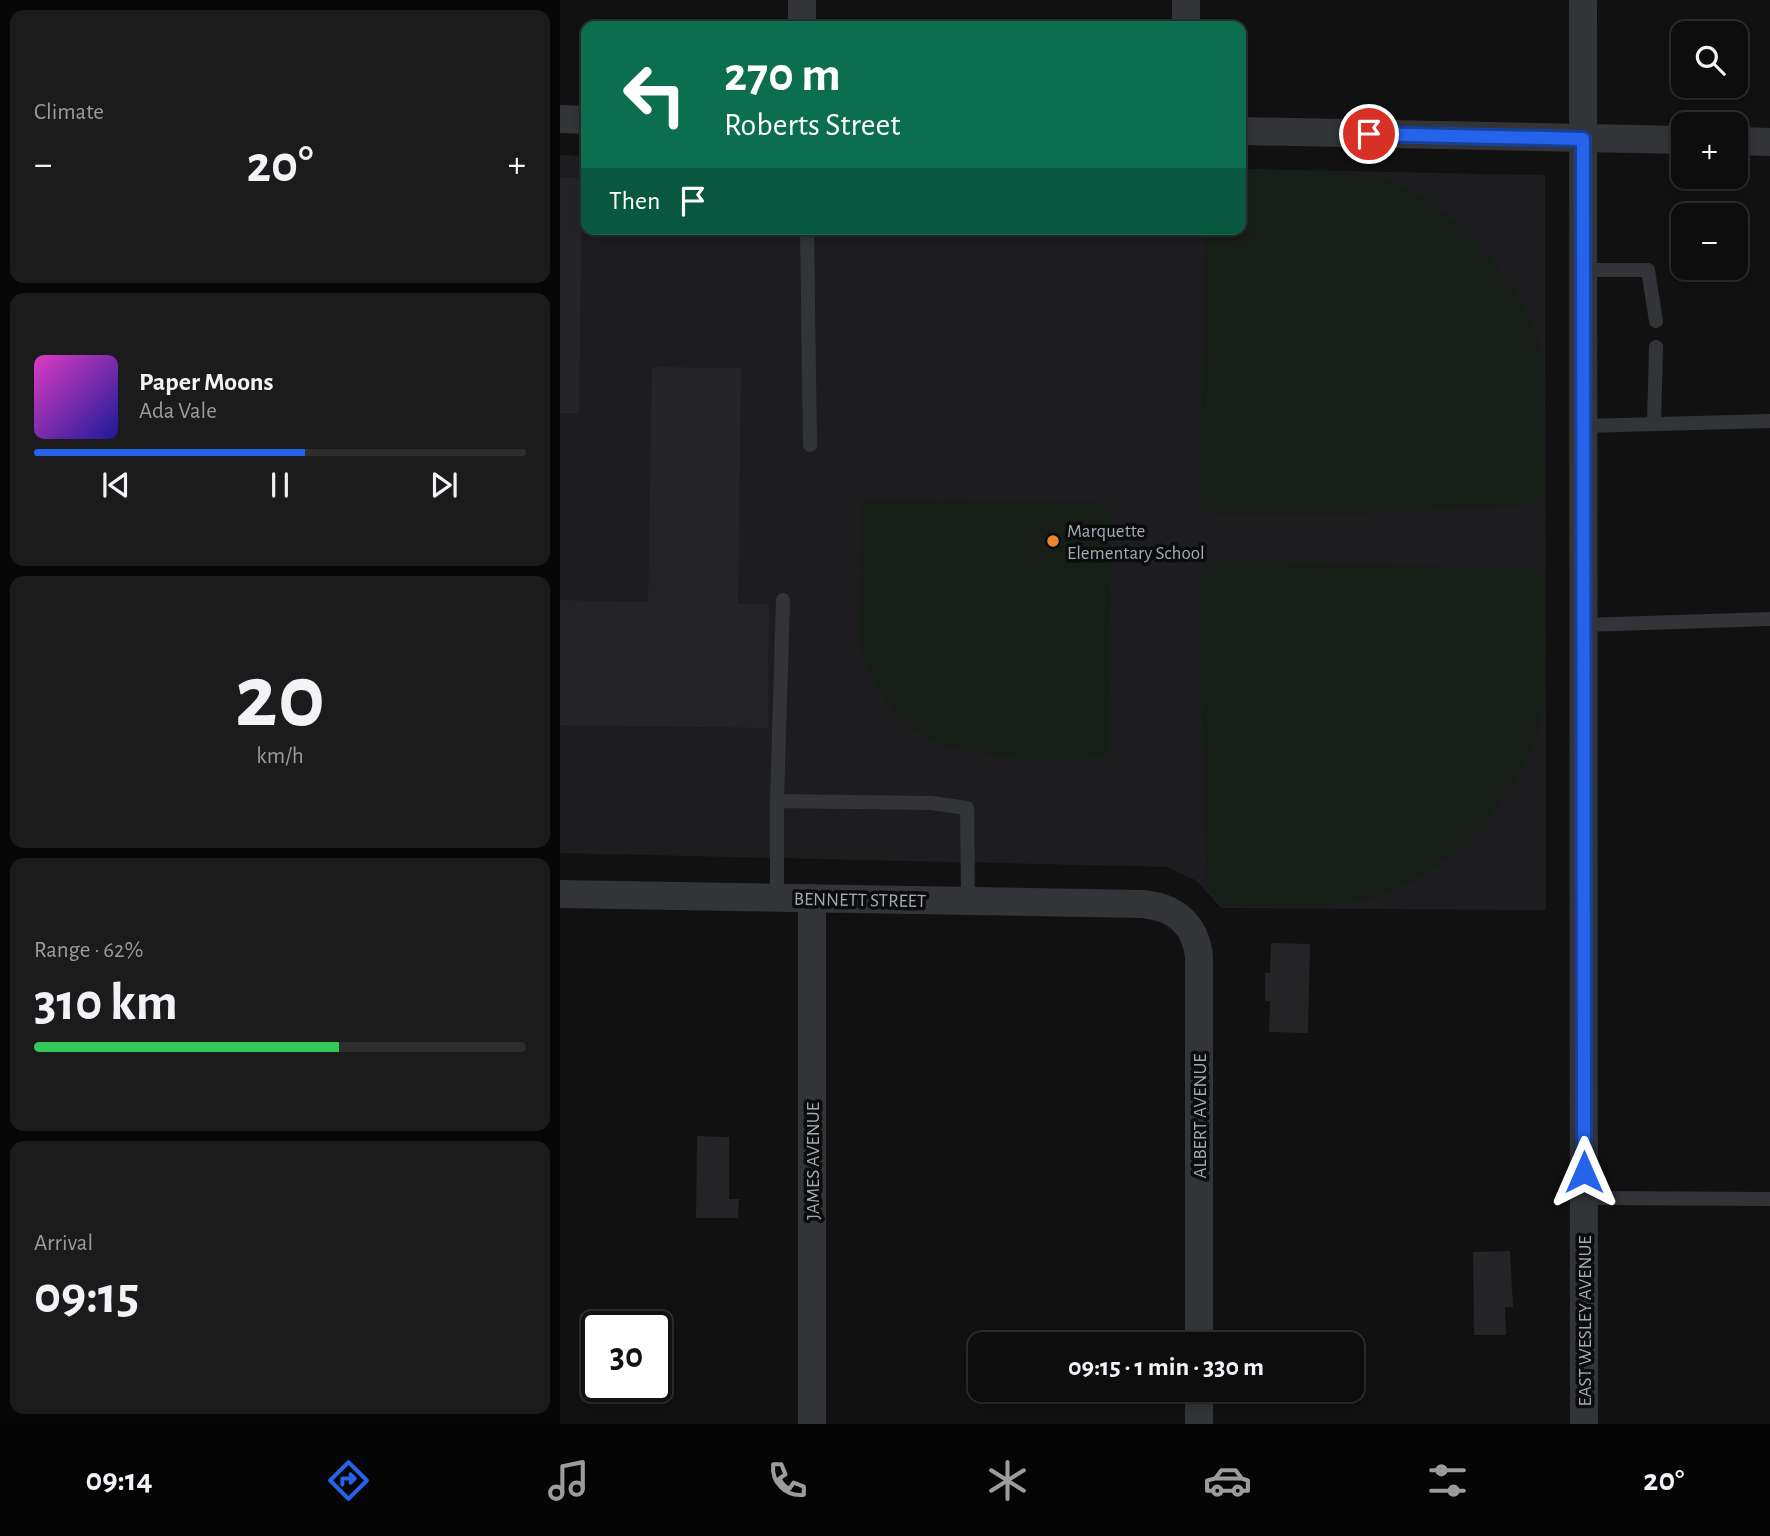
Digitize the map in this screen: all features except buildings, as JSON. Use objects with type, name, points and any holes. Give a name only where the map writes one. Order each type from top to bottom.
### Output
[{"type":"street","points":[[802,0],[802,21]]},
{"type":"street","points":[[1186,0],[1186,21]]},
{"type":"street","name":"EAST WESLEY AVENUE","points":[[1583,0],[1584,1424]]},
{"type":"street","points":[[560,119],[581,120]]},
{"type":"street","points":[[1246,131],[1671,140]]},
{"type":"street","points":[[1748,141],[1770,142]]},
{"type":"street","name":"BENNETT STREET","points":[[560,894],[1160,906]]},
{"type":"street","name":"JAMES AVENUE","points":[[812,898],[812,1424]]},
{"type":"street","name":"ALBERT AVENUE","points":[[1160,906],[1183,919],[1197,944],[1199,956],[1199,1332]]},
{"type":"street","points":[[1199,1402],[1199,1424]]},
{"type":"lane","points":[[807,235],[810,445]]},
{"type":"lane","points":[[1584,270],[1648,270],[1656,321]]},
{"type":"lane","points":[[1654,424],[1656,347]]},
{"type":"lane","points":[[1584,426],[1770,421]]},
{"type":"lane","points":[[777,897],[783,600]]},
{"type":"lane","points":[[1584,625],[1770,619]]},
{"type":"lane","points":[[777,801],[931,803],[967,808],[968,901]]},
{"type":"lane","points":[[1584,1198],[1770,1199]]},
{"type":"shaded area","name":"Marquette Elementary School","points":[[560,155],[581,156],[581,235],[1246,235],[1246,169],[1545,175],[1546,910],[1221,908],[1197,881],[1168,867],[560,853]]},
{"type":"shaded area","points":[[1246,170],[1354,173],[1386,179],[1435,206],[1483,250],[1504,275],[1534,328],[1542,353],[1544,504],[1337,515],[1217,515],[1200,499],[1206,235],[1246,235]]},
{"type":"shaded area","points":[[862,500],[1111,503],[1108,756],[1050,761],[999,756],[946,747],[905,724],[876,687],[860,649]]},
{"type":"shaded area","points":[[1218,560],[1545,570],[1546,651],[1544,694],[1538,730],[1528,757],[1495,809],[1451,855],[1399,888],[1356,901],[1318,905],[1224,906],[1207,888],[1199,602],[1201,577]]},
{"type":"place","name":"Marquette Elementary School","points":[[1053,541]]},
{"type":"route","points":[[1369,134],[1583,139],[1584,1172]]}]
